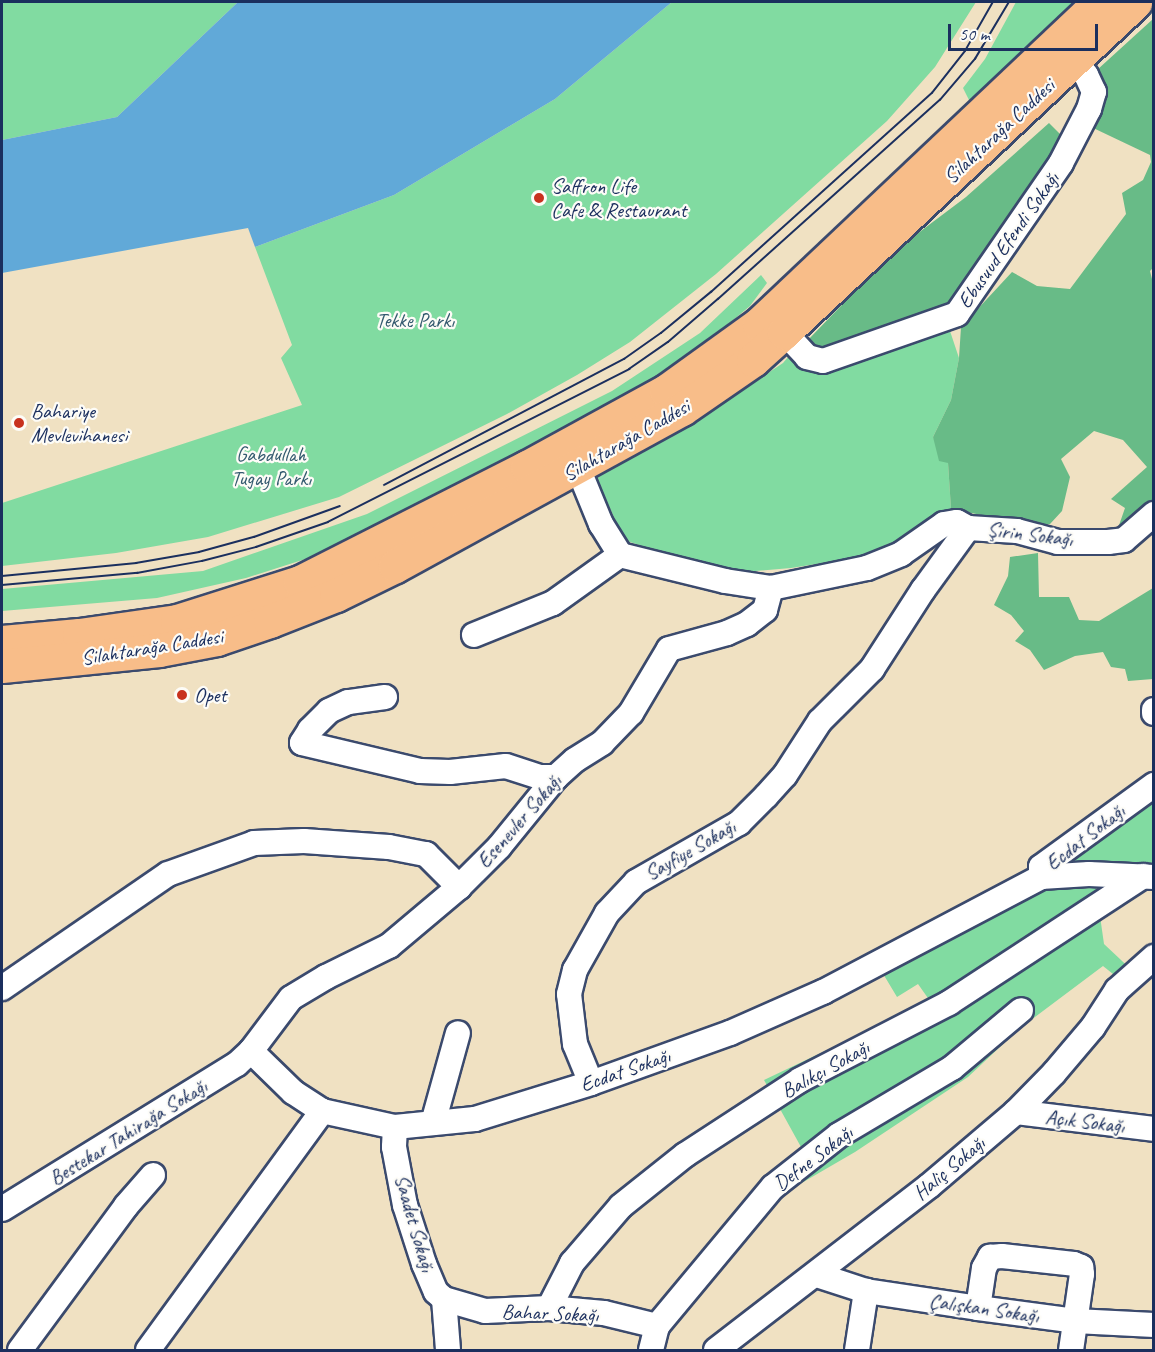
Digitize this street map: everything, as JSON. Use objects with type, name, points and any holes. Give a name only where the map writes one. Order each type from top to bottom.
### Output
[{"type":"main road","name":"Silahtarağa Caddesi","points":[[4,661],[79,635],[177,621],[300,582],[517,472],[666,391],[759,324],[1100,2]]},
{"type":"main road","name":"Silahtarağa Caddesi","points":[[4,661],[159,650],[217,639],[270,621],[336,595],[395,566],[578,468],[682,409],[753,360],[1134,2]]},
{"type":"street","name":"Ebusuud Efendi Sokağı","points":[[784,332],[807,357],[823,361],[957,314],[1061,163],[1089,109],[1094,92],[1086,75],[1074,60]]},
{"type":"street","points":[[578,468],[601,524],[620,555],[725,581],[771,588]]},
{"type":"street","name":"Şirin Sokağı","points":[[771,588],[867,568],[901,554],[944,524],[957,522],[968,528],[1017,531],[1058,542],[1108,542],[1124,540],[1154,514]]},
{"type":"street","name":"Sayfiye Sokağı","points":[[591,1083],[575,1044],[568,994],[575,970],[607,913],[636,882],[739,823],[766,796],[785,775],[831,708],[872,669],[923,590],[968,528]]},
{"type":"street","points":[[474,635],[553,603],[620,555]]},
{"type":"street","name":"Esenevler Sokağı","points":[[251,1051],[291,998],[326,977],[389,946],[459,887],[499,847],[555,777],[575,760],[602,743],[631,713],[669,649],[727,633],[747,624],[765,610],[771,588]]},
{"type":"street","points":[[385,697],[348,702],[329,711],[310,730],[302,743],[420,771],[450,772],[506,766],[540,777],[555,777]]},
{"type":"street","name":"Ecdat Sokağı","points":[[322,1112],[395,1127],[475,1119],[591,1083],[730,1033],[823,992],[1041,877],[1041,867],[1154,785]]},
{"type":"street","points":[[2,988],[168,874],[254,843],[315,842],[389,847],[426,854],[459,887]]},
{"type":"street","points":[[1041,877],[1070,874],[1148,876]]},
{"type":"street","name":"Balıkçı Sokağı","points":[[549,1308],[572,1263],[621,1206],[685,1155],[800,1080],[949,1003],[1148,876]]},
{"type":"street","name":"Haliç Sokağı","points":[[716,1350],[777,1301],[817,1275],[929,1186],[1016,1112],[1087,1035],[1117,990],[1154,957]]},
{"type":"street","name":"Defne Sokağı","points":[[651,1350],[657,1326],[773,1187],[839,1135],[952,1068],[1021,1010]]},
{"type":"street","points":[[433,1123],[458,1033]]},
{"type":"street","points":[[148,1350],[322,1112],[293,1092],[251,1051]]},
{"type":"street","name":"Bestekar Tahirağa Sokağı","points":[[2,1209],[237,1064],[251,1051]]},
{"type":"street","name":"Açık Sokağı","points":[[1016,1112],[1154,1129]]},
{"type":"street","name":"Saadet Sokağı","points":[[395,1127],[394,1147],[405,1205],[424,1264],[436,1292],[444,1299],[448,1350]]},
{"type":"street","points":[[20,1350],[126,1206],[153,1175]]},
{"type":"street","points":[[978,1308],[984,1268],[990,1257],[1002,1256],[1074,1263],[1081,1267],[1082,1274],[1071,1350]]},
{"type":"street","name":"Çalışkan Sokağı","points":[[817,1275],[866,1291],[978,1308],[1075,1321],[1154,1325]]},
{"type":"street","points":[[857,1350],[866,1291]]},
{"type":"street","name":"Bahar Sokağı","points":[[444,1299],[485,1311],[549,1308],[604,1313],[657,1326]]},
{"type":"green space","points":[[2,2],[238,2],[117,117],[2,140]]},
{"type":"green space","name":"Tekke Parkı","points":[[672,2],[976,2],[935,67],[887,121],[716,274],[630,342],[577,375],[507,414],[339,497],[208,537],[116,553],[2,566],[2,503],[302,405],[281,358],[292,345],[255,247],[394,195],[555,99]]},
{"type":"green space","points":[[1016,2],[1079,2],[971,104],[963,88],[985,59]]},
{"type":"green space","points":[[1153,19],[1154,267],[1150,271],[1154,287],[1153,503],[1117,531],[1125,508],[1111,499],[1147,467],[1123,440],[1094,431],[1061,459],[1070,477],[1062,511],[1050,524],[1037,526],[951,509],[948,463],[939,461],[933,437],[951,400],[959,358],[961,327],[1012,272],[1037,286],[1070,289],[1126,214],[1122,193],[1143,180],[1151,162],[1150,155],[1089,126],[1104,92],[1097,70]]},
{"type":"green space","points":[[1049,123],[1065,139],[946,312],[825,357],[807,341],[893,252],[966,197]]},
{"type":"green space","points":[[761,275],[767,283],[750,306],[667,375],[352,544],[246,578],[157,598],[2,611],[2,589],[203,571],[367,514],[612,391],[700,333]]},
{"type":"green space","points":[[948,325],[959,358],[951,400],[933,437],[948,463],[951,509],[899,547],[880,554],[791,568],[744,572],[654,550],[624,540],[596,477],[645,445],[688,426],[783,363],[789,356]]},
{"type":"green space","points":[[1038,553],[1039,597],[1069,597],[1079,620],[1099,621],[1153,588],[1153,679],[1128,681],[1125,669],[1111,667],[1103,652],[1075,656],[1044,670],[1030,650],[1015,641],[1024,631],[1011,615],[994,605],[1008,576],[1010,557]]},
{"type":"green space","points":[[1153,794],[1153,870],[1061,864]]},
{"type":"green space","points":[[1096,888],[1104,944],[1138,976],[1128,986],[1103,966],[1019,1029],[968,1077],[855,1152],[781,1195],[765,1181],[801,1147],[764,1080],[930,1001],[918,984],[897,997],[882,972],[1045,889]]},
{"type":"water","points":[[238,2],[672,2],[555,99],[394,195],[255,247],[248,228],[2,273],[2,140],[117,117]]},
{"type":"tram line","points":[[384,485],[624,359],[661,333],[711,292],[932,93],[965,51],[993,2]]},
{"type":"tram line","points":[[2,585],[137,573],[202,561],[256,547],[328,522],[629,369],[668,342],[718,299],[940,100],[975,59],[1009,2]]},
{"type":"tram line","points":[[2,576],[136,563],[199,552],[254,537],[340,506]]},
{"type":"place","name":"Saffron Life Cafe & Restaurant","points":[[539,198]]},
{"type":"place","name":"Bahariye Mevlevihanesi","points":[[19,423]]},
{"type":"place","name":"Opet","points":[[182,695]]},
{"type":"park label","name":"Gabdullah Tugay Parkı","points":[[271,466]]}]
